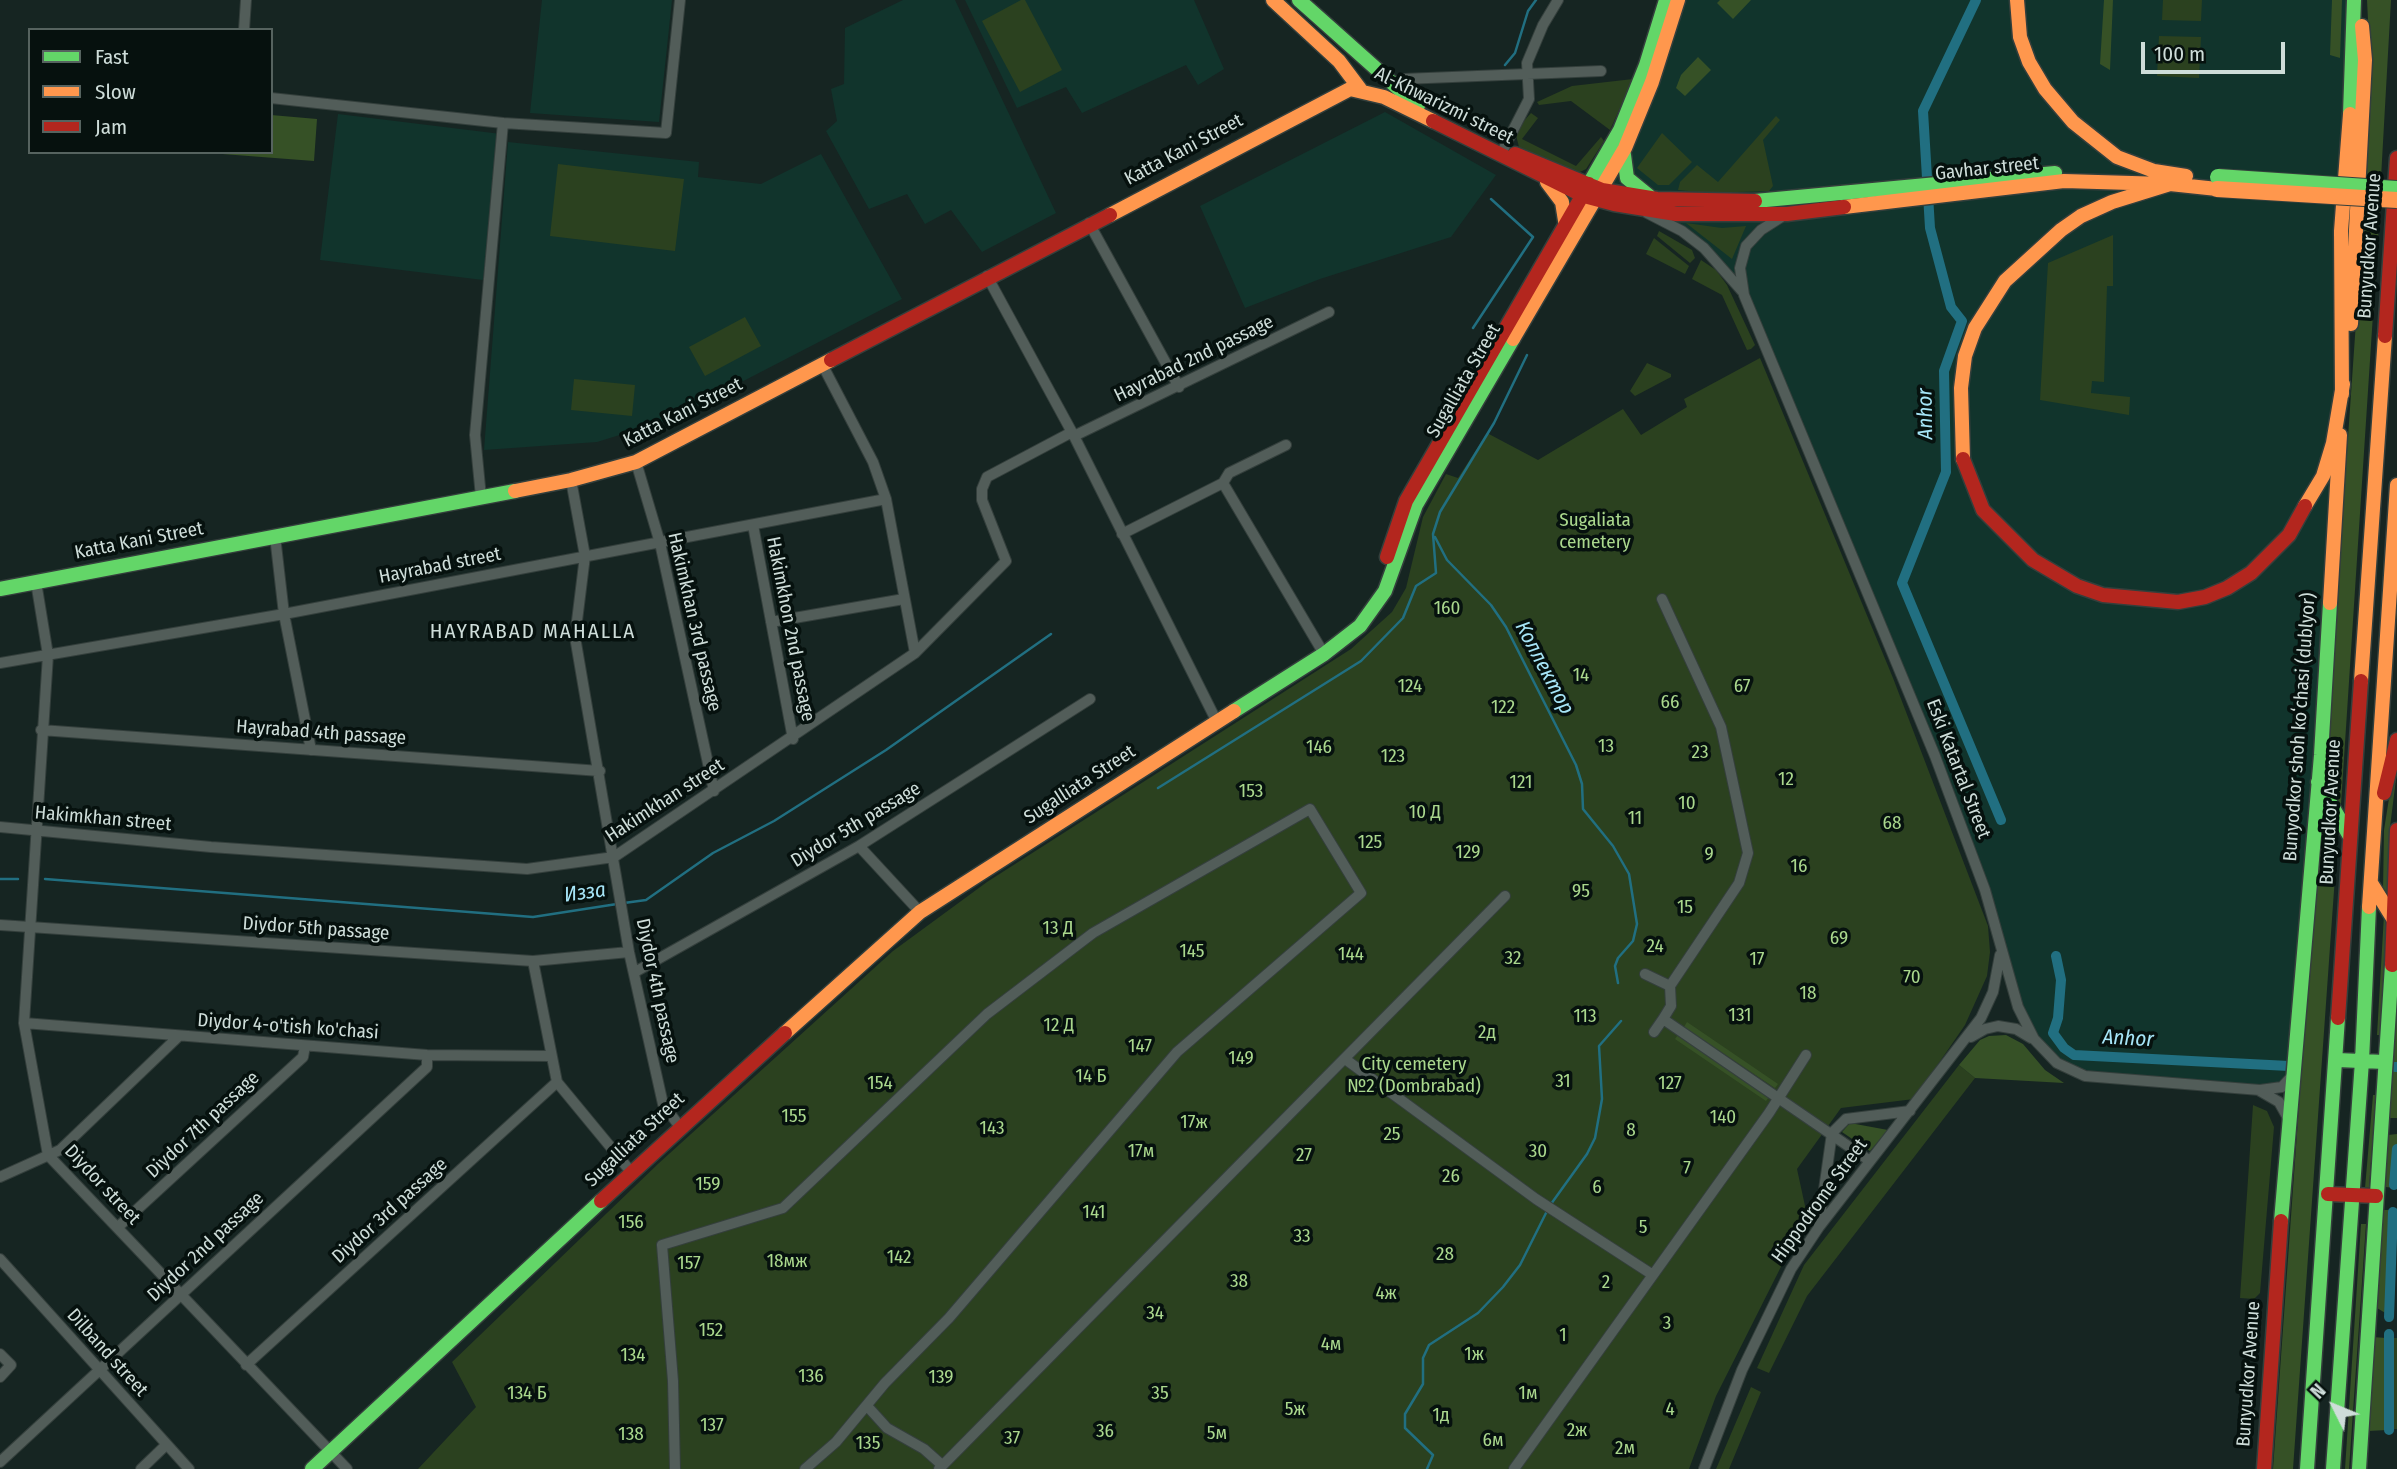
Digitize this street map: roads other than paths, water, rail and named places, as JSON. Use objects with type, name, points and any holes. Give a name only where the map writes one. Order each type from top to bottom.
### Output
[{"type":"main road","name":"Al-Khwarizmi street","points":[[1273,0],[1339,61],[1415,105],[1593,193]]},
{"type":"main road","name":"Al-Khwarizmi street","points":[[1298,0],[1368,78],[1545,179],[1593,193]]},
{"type":"main road","name":"Sugalliata Street","points":[[312,1469],[327,1450],[678,1124],[917,908],[1360,626],[1378,604],[1416,505],[1593,193],[1635,96],[1666,0]]},
{"type":"main road","name":"Sugalliata Street","points":[[1322,650],[1353,620],[1377,587],[1406,501],[1566,227],[1625,148],[1656,73],[1678,0]]},
{"type":"main road","points":[[2017,0],[2023,48],[2037,77],[2056,103],[2083,132],[2117,158],[2171,180]]},
{"type":"main road","name":"Bunyodkor shoh koʻchasi (dublyor)","points":[[2343,384],[2341,231],[2354,61],[2354,0]]},
{"type":"main road","name":"Bunyodkor shoh koʻchasi (dublyor)","points":[[2295,1072],[2318,782],[2343,384],[2353,308],[2364,88],[2360,0]]},
{"type":"main road","points":[[1329,96],[1340,78],[1339,61]]},
{"type":"main road","name":"Katta Kani Street","points":[[0,589],[481,498],[571,480],[636,462],[1329,96],[1350,89],[1368,78]]},
{"type":"main road","points":[[1625,148],[1623,165],[1627,178],[1640,191],[1657,199]]},
{"type":"main road","name":"Bunyudkor Avenue","points":[[2307,1469],[2328,1194],[2349,835],[2397,158]]},
{"type":"main road","points":[[1545,179],[1562,202],[1566,227]]},
{"type":"main road","points":[[2171,180],[2081,216],[2061,230],[2005,281],[1975,328],[1965,356],[1960,441],[1964,468],[1974,492],[1999,528],[2054,575],[2103,595],[2178,602],[2227,589],[2271,554],[2289,535],[2307,506],[2323,476],[2333,443],[2343,384]]},
{"type":"main road","name":"Gavhar street","points":[[1593,193],[1657,199],[1784,201],[2064,181],[2171,180],[2397,189]]},
{"type":"main road","name":"Gavhar street","points":[[2218,183],[2397,200]]},
{"type":"main road","name":"Gavhar street","points":[[1593,193],[1635,208],[1712,215],[1787,214],[1915,192]]},
{"type":"main road","points":[[2333,1469],[2362,1061],[2372,846],[2397,485]]},
{"type":"main road","points":[[2372,846],[2397,740]]},
{"type":"main road","points":[[2318,782],[2349,835]]},
{"type":"main road","points":[[2359,1469],[2397,830]]},
{"type":"main road","points":[[2371,883],[2393,920]]},
{"type":"main road","points":[[2337,1060],[2385,1062]]},
{"type":"main road","name":"Bunyudkor Avenue","points":[[2264,1469],[2281,1215],[2295,1072]]},
{"type":"main road","points":[[2328,1194],[2376,1196]]},
{"type":"main road","points":[[301,1469],[327,1450]]},
{"type":"street","points":[[244,28],[246,0]]},
{"type":"street","points":[[273,98],[503,122],[666,133],[680,0]]},
{"type":"street","points":[[1504,148],[1530,99],[1527,62],[1542,25],[1558,0]]},
{"type":"street","points":[[1368,78],[1601,71]]},
{"type":"street","points":[[481,498],[475,435],[503,122]]},
{"type":"street","name":"Eski Katartal Street","points":[[1635,208],[1691,238],[1715,258],[1744,295]]},
{"type":"street","name":"Eski Katartal Street","points":[[1787,214],[1760,230],[1746,246],[1740,268],[1744,295],[1935,756],[1985,890],[2018,1007],[2034,1039],[2057,1063],[2085,1076],[2260,1090]]},
{"type":"street","points":[[1089,223],[1179,387]]},
{"type":"street","points":[[987,276],[1073,434],[1214,718]]},
{"type":"street","name":"Hayrаbаd 2nd passage","points":[[1073,434],[1179,387],[1329,312]]},
{"type":"street","points":[[822,364],[873,462],[886,499],[915,653]]},
{"type":"street","name":"Hakimkhаn street","points":[[0,827],[211,847],[527,869],[614,857],[793,739],[915,653],[1006,561],[982,500],[982,489],[987,477],[1073,434]]},
{"type":"street","points":[[1122,534],[1223,483],[1229,473],[1286,445]]},
{"type":"street","name":"Hakimkhаn 3rd passage","points":[[636,462],[660,543],[714,791]]},
{"type":"street","name":"Diydor 4th passage","points":[[571,480],[585,556],[575,637],[629,951],[663,1104],[678,1124]]},
{"type":"street","points":[[1223,483],[1322,650]]},
{"type":"street","name":"Hayrabad street","points":[[0,663],[284,614],[886,499]]},
{"type":"street","name":"Hakimkhon 2nd passage","points":[[753,525],[793,739]]},
{"type":"street","points":[[275,536],[284,614],[311,750]]},
{"type":"street","name":"Diydor street","points":[[36,582],[48,654],[24,1023],[48,1155],[347,1469]]},
{"type":"street","points":[[771,622],[904,599]]},
{"type":"street","points":[[1654,1032],[1671,1006],[1670,986],[1726,905],[1743,875],[1748,853],[1721,727],[1662,599]]},
{"type":"street","name":"Diydor 5th passage","points":[[635,972],[859,845],[1090,699]]},
{"type":"street","name":"Hayrabad 4th passage","points":[[41,730],[600,771]]},
{"type":"street","points":[[675,1469],[673,1381],[662,1244],[783,1208],[987,1014],[1093,933],[1310,809],[1361,893],[1177,1052],[949,1318],[885,1383],[868,1408],[805,1469]]},
{"type":"street","points":[[859,845],[917,908]]},
{"type":"street","points":[[868,1408],[887,1427],[924,1450],[941,1467],[1505,896]]},
{"type":"street","name":"Diydor 5th passage","points":[[0,925],[533,961],[629,951]]},
{"type":"street","points":[[1958,1050],[1985,1012],[1993,992],[1999,971],[2000,940]]},
{"type":"street","points":[[533,961],[557,1082],[629,1170]]},
{"type":"street","points":[[1645,974],[1670,986]]},
{"type":"street","points":[[1663,1019],[1870,1161]]},
{"type":"street","name":"Diydor 4-o'tish ko'chasi","points":[[24,1023],[427,1055],[550,1056]]},
{"type":"street","name":"Hippodrome Street","points":[[1704,1469],[1764,1321],[1791,1269],[1819,1227],[1958,1050],[1980,1031],[1994,1026],[2016,1029],[2034,1039]]},
{"type":"street","points":[[0,1177],[60,1150],[179,1036]]},
{"type":"street","name":"Diydor 7th passage","points":[[118,1227],[303,1057],[305,1045]]},
{"type":"street","name":"Diydor 2nd passage","points":[[0,1462],[427,1067],[427,1055]]},
{"type":"street","points":[[1514,1469],[1779,1097],[1806,1055]]},
{"type":"street","points":[[1345,1059],[1535,1199],[1653,1275]]},
{"type":"street","points":[[2260,1090],[2282,1087],[2295,1072]]},
{"type":"street","name":"Diydor 3rd passage","points":[[246,1365],[557,1082]]},
{"type":"street","points":[[2260,1090],[2279,1102],[2290,1125]]},
{"type":"street","points":[[1819,1227],[1832,1133],[1846,1119],[1910,1111]]},
{"type":"street","name":"Dilband street","points":[[0,1259],[190,1469]]},
{"type":"street","points":[[0,1354],[11,1366],[0,1377]]},
{"type":"street","points":[[141,1469],[166,1445]]},
{"type":"waterway","name":"Изза","points":[[1505,65],[1515,53],[1528,11],[1536,0]]},
{"type":"waterway","name":"Anhor","points":[[1976,0],[1923,111],[1930,228],[1951,307],[1962,321],[1944,371],[1946,472],[1902,583],[2001,820]]},
{"type":"waterway","name":"Коллектор","points":[[1473,328],[1533,237],[1491,199]]},
{"type":"waterway","name":"Коллектор","points":[[1158,788],[1361,661],[1403,618],[1416,586],[1436,573],[1433,534],[1440,512],[1494,423],[1527,355]]},
{"type":"waterway","name":"Коллектор","points":[[1435,537],[1447,560],[1491,605],[1506,627],[1576,765],[1582,784],[1583,809],[1613,846],[1629,874],[1637,924],[1633,941],[1618,958],[1615,966],[1618,983]]},
{"type":"waterway","name":"Изза","points":[[624,903],[646,900],[713,853],[774,821],[886,750],[1051,634]]},
{"type":"waterway","name":"Изза","points":[[0,879],[18,879]]},
{"type":"waterway","name":"Изза","points":[[45,879],[533,917],[617,904]]},
{"type":"waterway","name":"Anhor","points":[[2056,956],[2061,980],[2058,1018],[2053,1033],[2064,1048],[2074,1055],[2289,1066]]},
{"type":"waterway","name":"Коллектор","points":[[1551,1204],[1587,1154],[1595,1138],[1602,1099],[1599,1046],[1621,1021]]},
{"type":"waterway","name":"Anhor","points":[[2394,1185],[2397,1149]]},
{"type":"waterway","name":"Коллектор","points":[[1427,1469],[1433,1455],[1405,1428],[1405,1414],[1423,1384],[1423,1358],[1429,1345],[1478,1313],[1503,1287],[1520,1265],[1548,1209]]},
{"type":"waterway","name":"Anhor","points":[[2389,1317],[2393,1212]]},
{"type":"waterway","name":"Anhor","points":[[2389,1334],[2389,1430]]},
{"type":"district","name":"HAYRABAD MAHALLA","points":[[533,632]]},
{"type":"park label","name":"Sugaliata cemetery","points":[[1595,532]]},
{"type":"park label","name":"160","points":[[1447,609]]},
{"type":"park label","name":"14","points":[[1581,676]]},
{"type":"park label","name":"124","points":[[1410,687]]},
{"type":"park label","name":"67","points":[[1742,687]]},
{"type":"park label","name":"66","points":[[1670,703]]},
{"type":"park label","name":"122","points":[[1503,708]]},
{"type":"park label","name":"13","points":[[1606,747]]},
{"type":"park label","name":"146","points":[[1319,748]]},
{"type":"park label","name":"23","points":[[1700,753]]},
{"type":"park label","name":"123","points":[[1393,757]]},
{"type":"park label","name":"12","points":[[1786,780]]},
{"type":"park label","name":"121","points":[[1521,783]]},
{"type":"park label","name":"153","points":[[1251,792]]},
{"type":"park label","name":"10","points":[[1687,804]]},
{"type":"park label","name":"10 Д","points":[[1425,813]]},
{"type":"park label","name":"11","points":[[1635,819]]},
{"type":"park label","name":"68","points":[[1892,824]]},
{"type":"park label","name":"125","points":[[1370,843]]},
{"type":"park label","name":"129","points":[[1468,853]]},
{"type":"park label","name":"9","points":[[1709,855]]},
{"type":"park label","name":"16","points":[[1799,867]]},
{"type":"park label","name":"95","points":[[1581,892]]},
{"type":"park label","name":"15","points":[[1685,908]]},
{"type":"park label","name":"13 Д","points":[[1058,929]]},
{"type":"park label","name":"69","points":[[1839,939]]},
{"type":"park label","name":"24","points":[[1655,947]]},
{"type":"park label","name":"145","points":[[1192,952]]},
{"type":"park label","name":"144","points":[[1351,955]]},
{"type":"park label","name":"32","points":[[1513,959]]},
{"type":"park label","name":"17","points":[[1757,960]]},
{"type":"park label","name":"70","points":[[1912,978]]},
{"type":"park label","name":"18","points":[[1808,994]]},
{"type":"park label","name":"131","points":[[1740,1016]]},
{"type":"park label","name":"113","points":[[1585,1017]]},
{"type":"park label","name":"12 Д","points":[[1059,1026]]},
{"type":"park label","name":"2д","points":[[1487,1033]]},
{"type":"park label","name":"147","points":[[1140,1047]]},
{"type":"park label","name":"149","points":[[1241,1059]]},
{"type":"park label","name":"City cemetery №2 (Dombrabad)","points":[[1414,1076]]},
{"type":"park label","name":"14 Б","points":[[1091,1077]]},
{"type":"park label","name":"31","points":[[1563,1082]]},
{"type":"park label","name":"154","points":[[880,1084]]},
{"type":"park label","name":"127","points":[[1670,1084]]},
{"type":"park label","name":"155","points":[[794,1117]]},
{"type":"park label","name":"140","points":[[1723,1118]]},
{"type":"park label","name":"17ж","points":[[1194,1123]]},
{"type":"park label","name":"143","points":[[992,1129]]},
{"type":"park label","name":"8","points":[[1631,1131]]},
{"type":"park label","name":"25","points":[[1392,1135]]},
{"type":"park label","name":"17м","points":[[1141,1152]]},
{"type":"park label","name":"30","points":[[1538,1152]]},
{"type":"park label","name":"27","points":[[1304,1156]]},
{"type":"park label","name":"7","points":[[1687,1169]]},
{"type":"park label","name":"26","points":[[1451,1177]]},
{"type":"park label","name":"159","points":[[708,1185]]},
{"type":"park label","name":"6","points":[[1597,1188]]},
{"type":"park label","name":"141","points":[[1094,1213]]},
{"type":"park label","name":"156","points":[[631,1223]]},
{"type":"park label","name":"5","points":[[1643,1228]]},
{"type":"park label","name":"33","points":[[1302,1237]]},
{"type":"park label","name":"28","points":[[1445,1255]]},
{"type":"park label","name":"142","points":[[899,1258]]},
{"type":"park label","name":"18мж","points":[[787,1262]]},
{"type":"park label","name":"157","points":[[689,1264]]},
{"type":"park label","name":"38","points":[[1239,1282]]},
{"type":"park label","name":"2","points":[[1606,1283]]},
{"type":"park label","name":"4ж","points":[[1386,1294]]},
{"type":"park label","name":"34","points":[[1155,1314]]},
{"type":"park label","name":"3","points":[[1667,1324]]},
{"type":"park label","name":"152","points":[[711,1331]]},
{"type":"park label","name":"1","points":[[1563,1336]]},
{"type":"park label","name":"4м","points":[[1331,1345]]},
{"type":"park label","name":"1ж","points":[[1474,1355]]},
{"type":"park label","name":"134","points":[[633,1356]]},
{"type":"park label","name":"136","points":[[811,1377]]},
{"type":"park label","name":"139","points":[[941,1378]]},
{"type":"park label","name":"134 Б","points":[[527,1394]]},
{"type":"park label","name":"35","points":[[1160,1394]]},
{"type":"park label","name":"1м","points":[[1528,1394]]},
{"type":"park label","name":"5ж","points":[[1295,1410]]},
{"type":"park label","name":"4","points":[[1670,1410]]},
{"type":"park label","name":"1д","points":[[1441,1416]]},
{"type":"park label","name":"137","points":[[712,1426]]},
{"type":"park label","name":"2ж","points":[[1577,1431]]},
{"type":"park label","name":"36","points":[[1105,1432]]},
{"type":"park label","name":"5м","points":[[1217,1434]]},
{"type":"park label","name":"138","points":[[631,1435]]},
{"type":"park label","name":"37","points":[[1012,1439]]},
{"type":"park label","name":"6м","points":[[1493,1441]]},
{"type":"park label","name":"135","points":[[868,1444]]},
{"type":"park label","name":"2м","points":[[1625,1449]]}]
